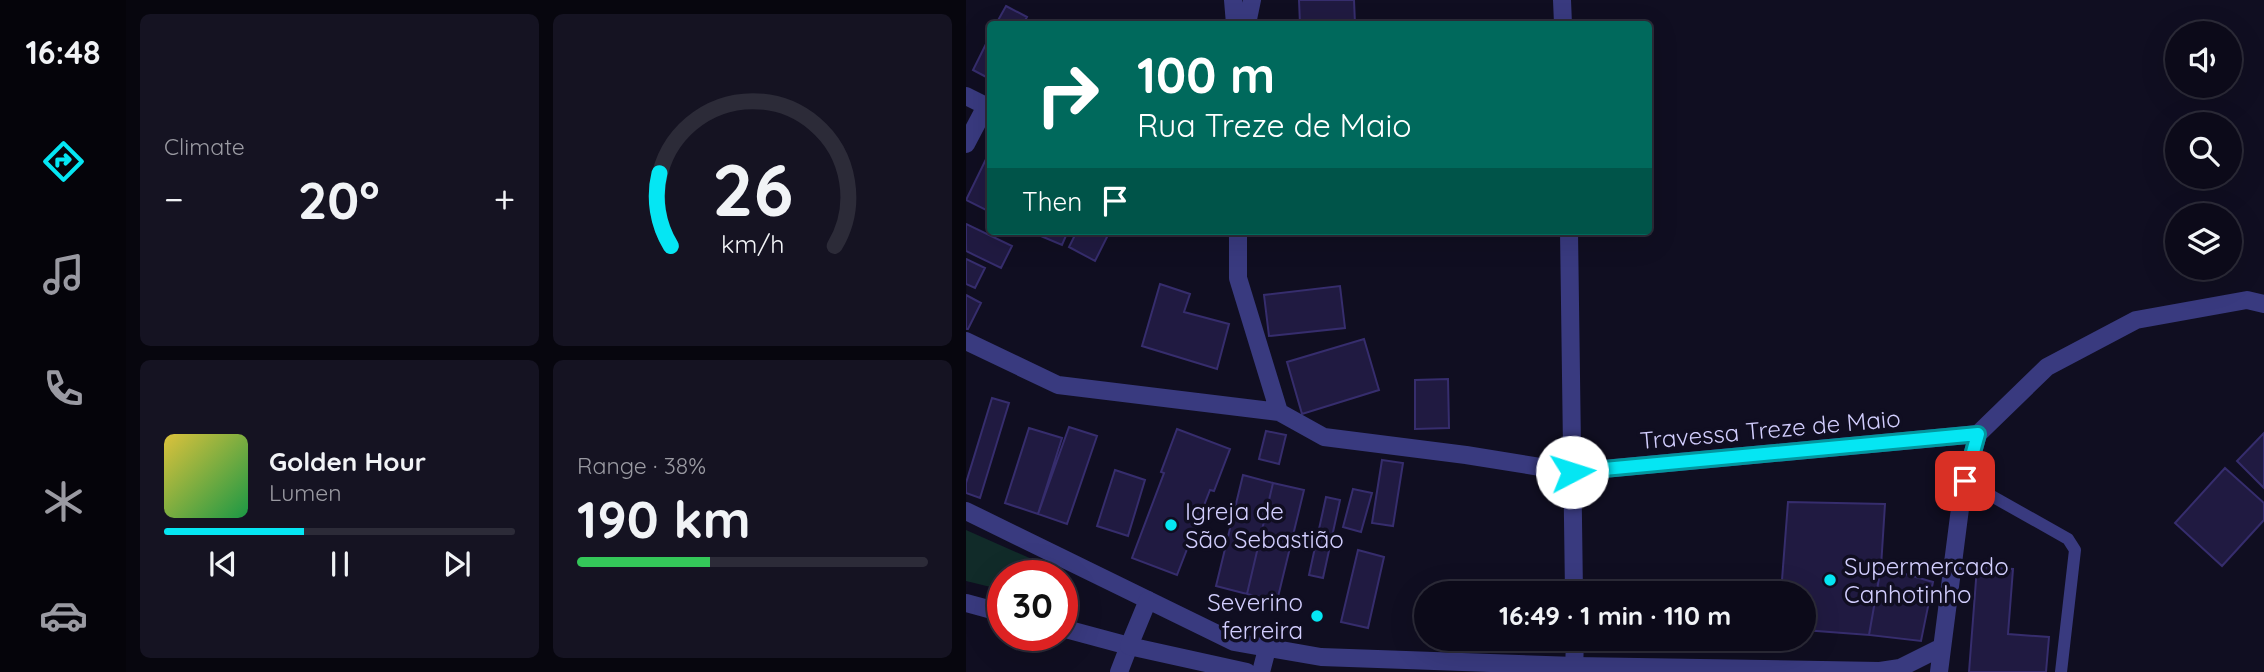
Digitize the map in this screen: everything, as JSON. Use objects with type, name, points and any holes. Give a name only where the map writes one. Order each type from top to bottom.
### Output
[{"type":"street","points":[[1233,0],[1235,21]]},
{"type":"street","points":[[1248,21],[1252,0]]},
{"type":"street","points":[[1562,0],[1563,21]]},
{"type":"street","points":[[966,96],[987,106]]},
{"type":"street","points":[[966,144],[987,109]]},
{"type":"street","points":[[1238,235],[1238,278],[1279,412]]},
{"type":"street","points":[[1569,235],[1574,581]]},
{"type":"street","points":[[1939,672],[1965,481],[1978,434],[2048,367],[2136,320],[2247,300],[2264,304]]},
{"type":"street","name":"Travessa Treze de Maio","points":[[966,341],[1058,385],[1279,412],[1324,437],[1572,472],[1978,434]]},
{"type":"street","points":[[966,510],[1234,642],[1321,657],[1574,669],[1880,671],[1900,668],[1942,647]]},
{"type":"street","points":[[1119,672],[1148,600]]},
{"type":"street","points":[[966,603],[987,609]]},
{"type":"street","points":[[1078,632],[1247,672]]},
{"type":"street","points":[[1261,672],[1267,649]]},
{"type":"street","points":[[1574,669],[1575,651]]},
{"type":"lane","points":[[1965,481],[2073,544],[2075,550],[2061,672]]},
{"type":"green space","points":[[966,530],[1034,560],[987,560],[987,586],[966,581]]},
{"type":"building","points":[[1299,0],[1354,0],[1355,21],[1300,21]]},
{"type":"building","points":[[1006,6],[1027,17],[1025,21],[998,21]]},
{"type":"building","points":[[987,42],[987,77],[973,70]]},
{"type":"building","points":[[987,157],[987,210],[966,200]]},
{"type":"building","points":[[966,224],[1012,246],[1001,268],[966,251]]},
{"type":"building","points":[[1038,235],[1066,235],[1062,245]]},
{"type":"building","points":[[1075,235],[1108,235],[1095,261],[1069,247]]},
{"type":"building","points":[[966,259],[985,268],[975,288],[966,284]]},
{"type":"building","points":[[1160,284],[1190,294],[1184,312],[1229,324],[1217,369],[1142,346]]},
{"type":"building","points":[[1340,286],[1345,328],[1269,336],[1264,295]]},
{"type":"building","points":[[966,295],[981,303],[968,329],[966,329]]},
{"type":"building","points":[[1364,339],[1379,390],[1302,414],[1287,362]]},
{"type":"building","points":[[1448,379],[1449,428],[1415,429],[1415,380]]},
{"type":"building","points":[[992,398],[1009,403],[980,498],[966,493],[966,483]]},
{"type":"building","points":[[1069,427],[1097,436],[1067,524],[1038,514]]},
{"type":"building","points":[[1029,428],[1062,438],[1038,514],[1005,503]]},
{"type":"building","name":"Igreja de São Sebastião","points":[[1177,429],[1230,449],[1214,491],[1210,490],[1177,575],[1132,558],[1164,473],[1161,472]]},
{"type":"building","points":[[1266,431],[1286,435],[1279,464],[1259,459]]},
{"type":"building","points":[[2264,433],[2264,488],[2237,461]]},
{"type":"building","points":[[1382,460],[1403,463],[1393,526],[1372,523]]},
{"type":"building","points":[[2225,468],[2264,503],[2264,520],[2222,566],[2175,523]]},
{"type":"building","points":[[1115,470],[1145,480],[1128,536],[1097,526]]},
{"type":"building","points":[[1243,475],[1273,483],[1247,594],[1216,586]]},
{"type":"building","points":[[1273,483],[1304,490],[1277,601],[1247,594]]},
{"type":"building","points":[[1353,489],[1372,493],[1361,532],[1343,527]]},
{"type":"building","points":[[1326,497],[1340,500],[1323,578],[1309,575]]},
{"type":"building","name":"Supermercado Canhotinho","points":[[1788,502],[1885,504],[1881,567],[1869,635],[1816,631],[1816,581],[1782,581]]},
{"type":"building","points":[[1358,550],[1384,557],[1368,628],[1341,622]]},
{"type":"building","points":[[1881,567],[1933,582],[1921,641],[1869,635]]},
{"type":"building","points":[[1977,567],[2013,569],[2008,634],[2049,637],[2046,672],[1969,672]]},
{"type":"place","name":"Igreja de São Sebastião","points":[[1171,525]]},
{"type":"place","name":"Supermercado Canhotinho","points":[[1830,580]]},
{"type":"place","name":"Severino ferreira","points":[[1317,616]]},
{"type":"route","points":[[1572,472],[1978,434],[1965,481]]}]
